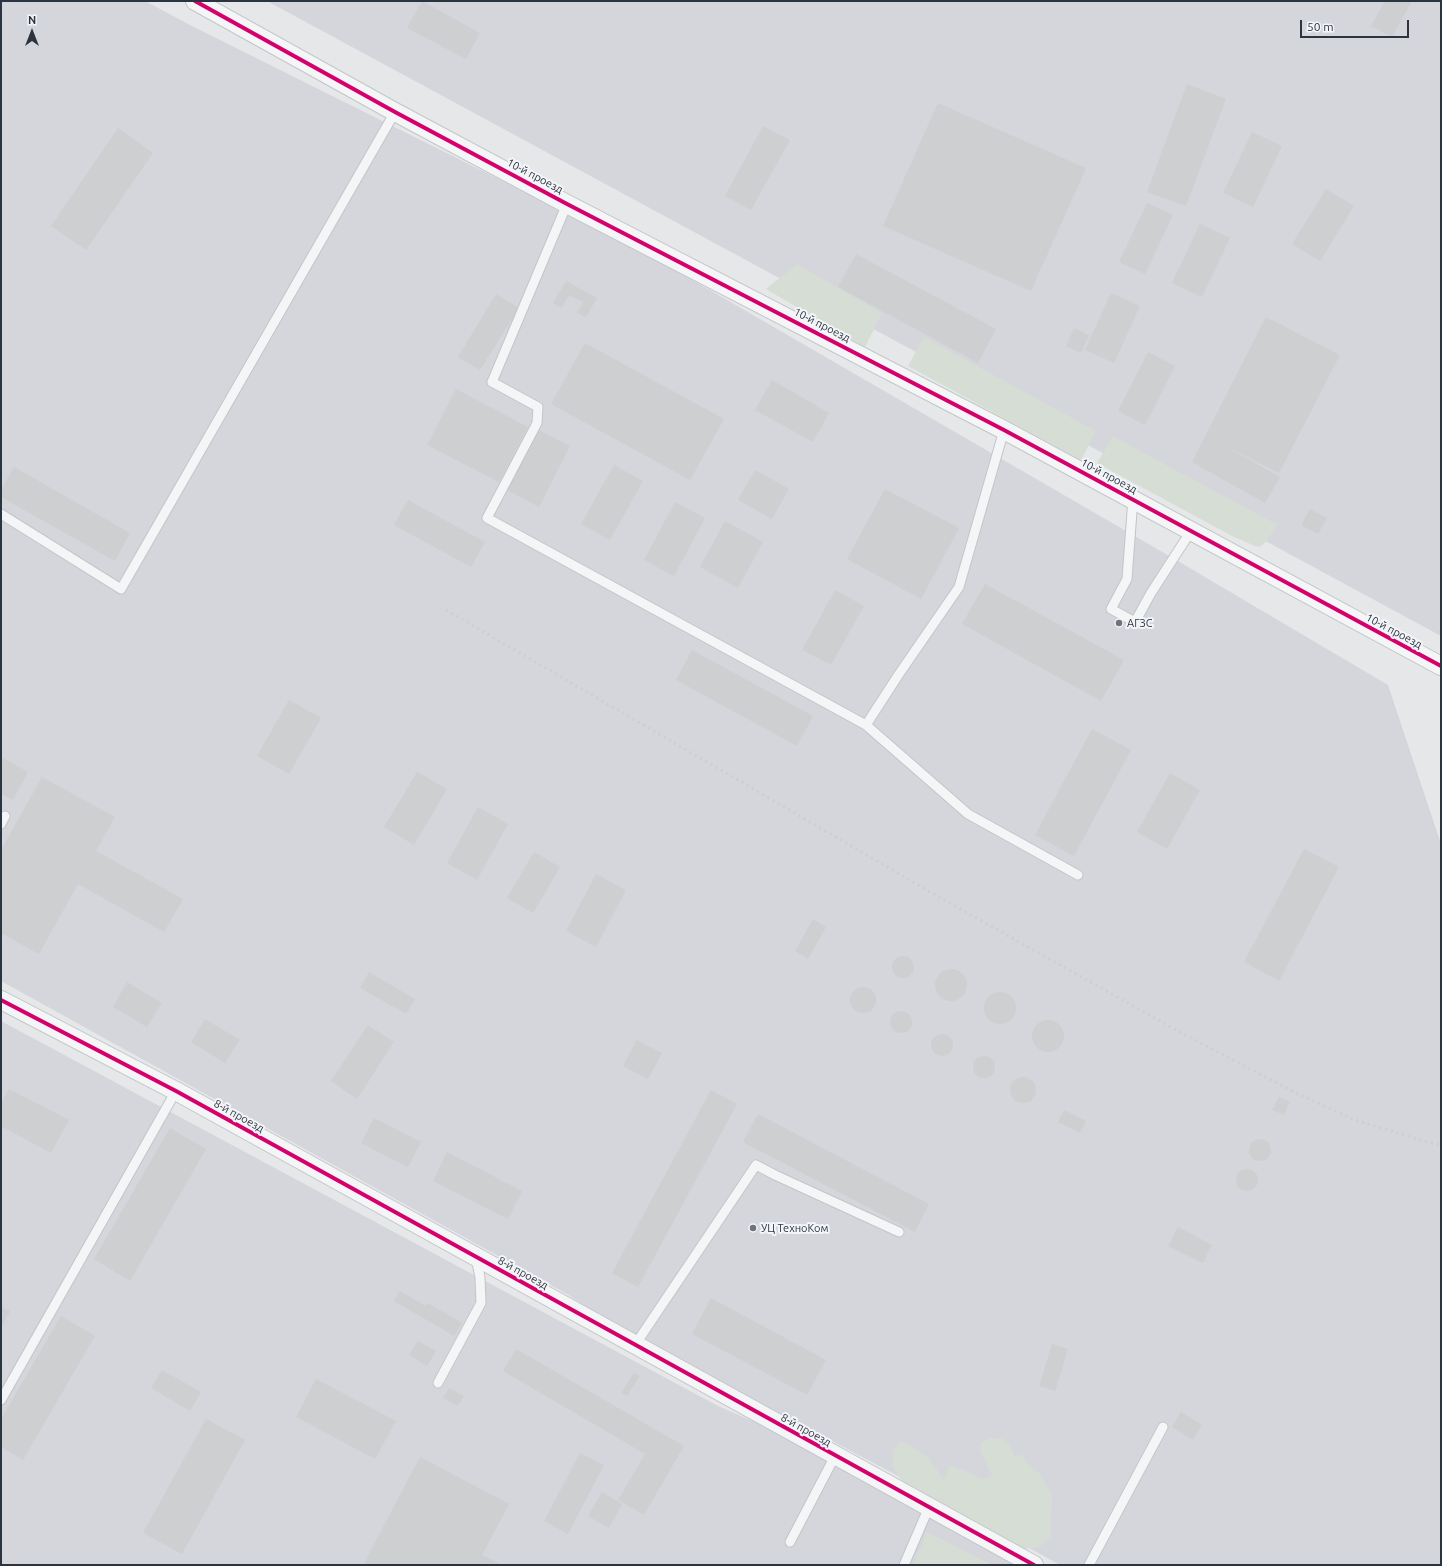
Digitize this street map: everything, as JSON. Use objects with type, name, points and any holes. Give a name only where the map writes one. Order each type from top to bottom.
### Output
[{"type":"street","name":"10-й проезд","points":[[195,1],[395,112],[567,204],[1133,498],[1441,666]]},
{"type":"street","name":"8-й проезд","points":[[1,1000],[176,1091],[1034,1565]]},
{"type":"lane","points":[[1,514],[121,589],[395,112]]},
{"type":"lane","points":[[567,204],[492,382],[538,407],[537,423],[487,518],[866,725],[968,814],[1078,875]]},
{"type":"lane","points":[[866,725],[959,587],[1004,430]]},
{"type":"lane","points":[[1133,498],[1127,579],[1110,609],[1135,622],[1191,531]]},
{"type":"lane","points":[[1,1400],[176,1091]]},
{"type":"lane","points":[[634,1345],[756,1165],[899,1232]]},
{"type":"lane","points":[[438,1383],[481,1303],[476,1258]]},
{"type":"lane","points":[[1089,1565],[1163,1426]]},
{"type":"lane","points":[[790,1542],[836,1456]]},
{"type":"lane","points":[[904,1565],[929,1507]]},
{"type":"shaded area","points":[[1,1],[145,1],[188,24],[639,249],[1171,557],[1388,685],[1441,844],[1441,1565],[1060,1565],[898,1476],[615,1326],[567,1294],[1,981]]},
{"type":"shaded area","points":[[267,1],[1441,1],[1441,636]]},
{"type":"shaded area","points":[[797,264],[882,313],[865,347],[766,289]]},
{"type":"shaded area","points":[[924,337],[1096,431],[1081,460],[908,366]]},
{"type":"shaded area","points":[[1113,436],[1278,525],[1260,547],[1234,537],[1097,463]]},
{"type":"shaded area","points":[[1,1021],[718,1406],[812,1447],[1023,1565],[1,1565]]},
{"type":"shaded area","points":[[991,1438],[1001,1438],[1010,1446],[1015,1456],[1023,1455],[1025,1460],[1039,1473],[1052,1494],[1051,1536],[1040,1547],[1018,1550],[909,1489],[898,1476],[893,1466],[893,1451],[899,1442],[907,1443],[928,1457],[944,1480],[949,1465],[967,1471],[981,1479],[992,1475],[980,1451],[981,1443]]},
{"type":"shaded area","points":[[927,1532],[992,1565],[913,1565]]},
{"type":"building","points":[[422,1],[480,33],[466,59],[407,28]]},
{"type":"building","points":[[1385,1],[1412,1],[1392,37],[1371,26]]},
{"type":"building","points":[[1187,84],[1226,99],[1186,206],[1147,192]]},
{"type":"building","points":[[938,103],[1086,168],[1031,291],[883,226]]},
{"type":"building","points":[[763,126],[790,140],[751,210],[725,196]]},
{"type":"building","points":[[118,128],[153,153],[86,250],[51,226]]},
{"type":"building","points":[[1252,132],[1282,146],[1253,207],[1223,193]]},
{"type":"building","points":[[1326,189],[1354,206],[1320,261],[1292,244]]},
{"type":"building","points":[[1147,203],[1173,215],[1145,274],[1119,262]]},
{"type":"building","points":[[1200,224],[1230,238],[1202,297],[1172,283]]},
{"type":"building","points":[[856,254],[996,329],[978,363],[838,287]]},
{"type":"building","points":[[566,281],[597,298],[586,317],[577,313],[583,302],[569,295],[562,308],[553,303]]},
{"type":"building","points":[[1111,293],[1140,306],[1114,363],[1085,350]]},
{"type":"building","points":[[496,294],[519,308],[480,370],[458,357]]},
{"type":"building","points":[[1266,317],[1340,355],[1279,473],[1220,443],[1280,477],[1265,503],[1192,462]]},
{"type":"building","points":[[1074,328],[1089,335],[1081,353],[1066,346]]},
{"type":"building","points":[[585,343],[724,419],[690,480],[551,404]]},
{"type":"building","points":[[1148,352],[1175,366],[1145,425],[1118,411]]},
{"type":"building","points":[[772,380],[829,413],[813,442],[755,410]]},
{"type":"building","points":[[456,389],[528,427],[499,482],[427,445]]},
{"type":"building","points":[[537,429],[570,446],[539,507],[507,490]]},
{"type":"building","points":[[614,465],[643,481],[610,540],[581,524]]},
{"type":"building","points":[[14,467],[130,533],[115,561],[1,497],[1,490]]},
{"type":"building","points":[[755,470],[789,489],[772,519],[738,500]]},
{"type":"building","points":[[885,489],[959,528],[921,599],[847,559]]},
{"type":"building","points":[[408,500],[485,542],[471,567],[394,525]]},
{"type":"building","points":[[675,502],[705,518],[674,576],[644,560]]},
{"type":"building","points":[[1310,509],[1327,518],[1318,534],[1301,525]]},
{"type":"building","points":[[725,521],[763,542],[738,588],[700,567]]},
{"type":"building","points":[[985,584],[1124,660],[1101,701],[962,624]]},
{"type":"building","points":[[835,590],[864,606],[831,665],[802,650]]},
{"type":"building","points":[[692,650],[813,716],[797,746],[676,680]]},
{"type":"building","points":[[289,700],[321,718],[289,774],[257,756]]},
{"type":"building","points":[[1092,729],[1131,750],[1074,856],[1035,835]]},
{"type":"building","points":[[1,757],[28,772],[13,800],[1,794]]},
{"type":"building","points":[[417,772],[447,789],[414,845],[384,827]]},
{"type":"building","points":[[1170,773],[1200,790],[1167,849],[1137,832]]},
{"type":"building","points":[[42,777],[115,817],[96,851],[183,899],[164,932],[78,884],[39,954],[1,933],[1,850]]},
{"type":"building","points":[[478,807],[508,824],[477,880],[447,863]]},
{"type":"building","points":[[1304,849],[1339,867],[1279,981],[1244,962]]},
{"type":"building","points":[[534,852],[560,867],[533,913],[507,898]]},
{"type":"building","points":[[596,874],[626,890],[596,947],[566,931]]},
{"type":"building","points":[[813,919],[826,927],[808,959],[795,951]]},
{"type":"building","points":[[903,956],[911,959],[914,967],[911,975],[903,978],[895,975],[892,967],[895,959]]},
{"type":"building","points":[[948,969],[954,969],[964,976],[967,985],[966,991],[960,998],[954,1001],[948,1001],[938,994],[935,988],[935,982],[942,972]]},
{"type":"building","points":[[369,972],[415,999],[406,1014],[360,988]]},
{"type":"building","points":[[127,982],[162,1003],[147,1027],[113,1007]]},
{"type":"building","points":[[863,987],[872,991],[876,1000],[872,1009],[863,1013],[854,1009],[850,1000],[854,991]]},
{"type":"building","points":[[997,992],[1003,992],[1013,999],[1016,1008],[1015,1014],[1009,1021],[1003,1024],[997,1024],[987,1017],[984,1011],[984,1005],[991,995]]},
{"type":"building","points":[[901,1011],[909,1014],[912,1022],[909,1030],[901,1033],[893,1030],[890,1022],[893,1014]]},
{"type":"building","points":[[205,1019],[240,1040],[225,1063],[191,1042]]},
{"type":"building","points":[[1045,1020],[1051,1020],[1061,1027],[1064,1036],[1063,1042],[1057,1049],[1051,1052],[1045,1052],[1035,1045],[1032,1039],[1032,1033],[1039,1023]]},
{"type":"building","points":[[368,1025],[394,1042],[357,1099],[331,1081]]},
{"type":"building","points":[[942,1034],[950,1037],[953,1045],[950,1053],[942,1056],[934,1053],[931,1045],[934,1037]]},
{"type":"building","points":[[637,1040],[662,1053],[648,1079],[623,1066]]},
{"type":"building","points":[[984,1056],[992,1059],[995,1067],[992,1075],[984,1078],[976,1075],[973,1067],[976,1059]]},
{"type":"building","points":[[1023,1077],[1032,1081],[1036,1090],[1032,1099],[1023,1103],[1014,1099],[1010,1090],[1014,1081]]},
{"type":"building","points":[[9,1089],[69,1120],[51,1153],[1,1126],[1,1104]]},
{"type":"building","points":[[711,1090],[737,1104],[638,1287],[612,1273]]},
{"type":"building","points":[[1279,1097],[1290,1102],[1284,1115],[1272,1110]]},
{"type":"building","points":[[1064,1110],[1086,1121],[1080,1133],[1058,1122]]},
{"type":"building","points":[[758,1114],[929,1204],[915,1232],[743,1142]]},
{"type":"building","points":[[374,1118],[421,1142],[408,1167],[361,1143]]},
{"type":"building","points":[[170,1128],[206,1149],[130,1281],[94,1259]]},
{"type":"building","points":[[1256,1139],[1264,1139],[1271,1146],[1271,1154],[1264,1161],[1256,1161],[1249,1154],[1249,1146]]},
{"type":"building","points":[[447,1152],[522,1191],[508,1219],[433,1181]]},
{"type":"building","points":[[1247,1169],[1255,1172],[1258,1180],[1255,1188],[1247,1191],[1239,1188],[1236,1180],[1239,1172]]},
{"type":"building","points":[[1178,1227],[1212,1245],[1203,1263],[1168,1246]]},
{"type":"building","points":[[400,1291],[426,1306],[428,1303],[462,1323],[454,1336],[394,1301]]},
{"type":"building","points":[[711,1298],[826,1360],[807,1395],[692,1334]]},
{"type":"building","points":[[1,1307],[10,1311],[1,1328]]},
{"type":"building","points":[[61,1316],[95,1336],[23,1460],[1,1447],[1,1419]]},
{"type":"building","points":[[418,1341],[436,1351],[427,1366],[409,1355]]},
{"type":"building","points":[[1052,1344],[1068,1349],[1055,1391],[1039,1386]]},
{"type":"building","points":[[516,1349],[684,1446],[644,1515],[618,1500],[645,1454],[503,1371]]},
{"type":"building","points":[[162,1370],[201,1392],[190,1411],[151,1388]]},
{"type":"building","points":[[634,1373],[640,1376],[627,1396],[621,1393]]},
{"type":"building","points":[[316,1379],[396,1421],[375,1459],[296,1417]]},
{"type":"building","points":[[449,1388],[464,1396],[458,1406],[443,1398]]},
{"type":"building","points":[[1181,1412],[1202,1425],[1193,1440],[1172,1427]]},
{"type":"building","points":[[206,1419],[245,1440],[182,1554],[143,1533]]},
{"type":"building","points":[[580,1453],[604,1465],[568,1534],[544,1521]]},
{"type":"building","points":[[420,1457],[509,1504],[482,1555],[502,1565],[363,1565]]},
{"type":"building","points":[[602,1492],[622,1504],[609,1528],[588,1516]]},
{"type":"railway","points":[[446,610],[932,893],[1176,1030],[1294,1092],[1355,1120],[1441,1145]]},
{"type":"cycle path","points":[[195,1],[395,112],[567,204],[1004,430],[1441,666]]},
{"type":"cycle path","points":[[1,1000],[176,1091],[1034,1565]]},
{"type":"place","name":"АГЗС","points":[[1119,623]]},
{"type":"place","name":"УЦ ТехноКом","points":[[753,1228]]}]
